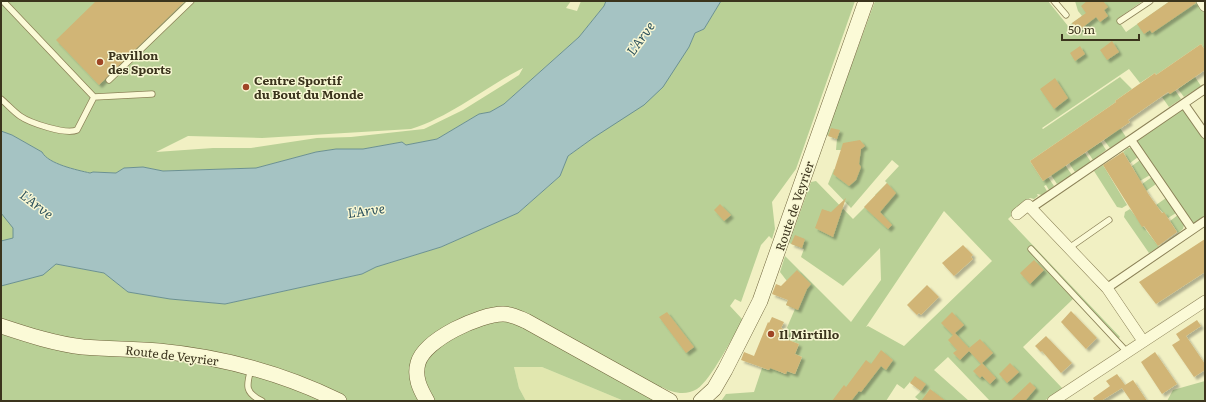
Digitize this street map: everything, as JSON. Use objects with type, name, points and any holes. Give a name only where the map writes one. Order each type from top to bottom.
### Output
[{"type":"main road","name":"Route de Veyrier","points":[[701,401],[714,389],[726,370],[760,301],[866,1]]},
{"type":"main road","points":[[427,401],[418,383],[417,373],[420,358],[425,350],[437,340],[469,324],[494,315],[505,314],[517,317],[670,401]]},
{"type":"main road","name":"Route de Veyrier","points":[[1,326],[64,344],[84,347],[166,352],[251,367],[294,380],[339,401]]},
{"type":"street","points":[[1202,1],[1205,6]]},
{"type":"street","points":[[1031,208],[1205,89]]},
{"type":"street","points":[[1184,104],[1205,134]]},
{"type":"street","points":[[1131,140],[1192,230]]},
{"type":"street","points":[[1017,214],[1028,205],[1031,208],[1107,288],[1143,341]]},
{"type":"street","points":[[1107,288],[1205,221]]},
{"type":"street","points":[[1053,401],[1205,301]]},
{"type":"lane","points":[[3,1],[94,97],[152,94]]},
{"type":"lane","points":[[109,80],[191,1]]},
{"type":"lane","points":[[1054,1],[1066,15]]},
{"type":"lane","points":[[1120,21],[1150,1]]},
{"type":"lane","points":[[1,99],[18,115],[30,121],[56,129],[74,131],[94,97]]},
{"type":"lane","points":[[1069,248],[1109,220]]},
{"type":"lane","points":[[1031,249],[1127,352]]},
{"type":"lane","points":[[251,367],[247,381],[248,390],[253,397],[262,401]]},
{"type":"green space","name":"Centre Sportif du Bout du Monde","points":[[1,1],[571,1],[566,8],[577,11],[581,1],[606,1],[604,6],[579,37],[504,104],[490,112],[479,114],[437,139],[406,145],[402,142],[363,149],[336,149],[316,152],[256,168],[163,171],[143,167],[124,168],[116,173],[90,173],[56,163],[50,160],[42,152],[12,135],[1,131]],"holes":[[[523,68],[519,75],[463,110],[424,129],[351,137],[317,138],[251,148],[213,148],[156,152],[188,136],[262,138],[411,129],[440,117]]]},
{"type":"green space","points":[[721,1],[855,1],[796,169],[772,202],[775,229],[772,239],[769,236],[761,245],[741,302],[735,299],[730,306],[743,320],[709,377],[697,389],[679,393],[662,387],[657,401],[624,401],[542,367],[514,367],[519,388],[526,401],[1,401],[1,286],[42,275],[56,264],[104,273],[128,292],[170,299],[225,304],[362,274],[376,267],[441,247],[518,213],[560,176],[568,156],[593,138],[689,47],[695,33],[704,29]]},
{"type":"green space","points":[[875,1],[1048,1],[1068,26],[1082,16],[1078,11],[1075,1],[1143,1],[1117,19],[1126,32],[1170,1],[1197,1],[1205,13],[1205,50],[1201,44],[1156,75],[1155,73],[1140,83],[1129,69],[1042,128],[1043,129],[1120,77],[1132,89],[1115,101],[1116,102],[1030,161],[1043,181],[1048,177],[1054,186],[1049,190],[1046,185],[1044,186],[1047,191],[1042,195],[1037,194],[1038,196],[1034,199],[1030,198],[1008,219],[1120,337],[1114,342],[1073,299],[1023,347],[1063,389],[1044,401],[990,401],[948,357],[934,370],[969,401],[920,401],[915,397],[921,391],[910,382],[904,389],[897,384],[886,401],[721,401],[726,394],[754,392],[762,368],[769,370],[770,367],[785,374],[787,371],[795,374],[802,357],[795,354],[799,344],[786,339],[789,332],[786,330],[795,309],[786,305],[793,289],[780,272],[785,256],[851,322],[881,280],[880,248],[843,286],[801,257],[804,249],[789,243],[811,182],[816,181],[853,219],[876,196],[875,195],[887,183],[885,181],[899,166],[892,160],[851,208],[828,184],[834,169],[845,173],[847,150],[836,150],[837,139],[826,135]],"holes":[[[944,211],[992,261],[904,346],[868,326],[866,327]]]},
{"type":"green space","points":[[1195,77],[1201,86],[1184,97],[1178,89]]},
{"type":"green space","points":[[1175,90],[1181,99],[1169,107],[1162,97]]},
{"type":"green space","points":[[1184,104],[1205,134],[1205,221],[1189,232],[1184,225],[1183,229],[1178,233],[1170,221],[1178,215],[1176,213],[1168,218],[1156,205],[1166,198],[1156,184],[1146,191],[1142,184],[1152,177],[1150,175],[1140,181],[1132,166],[1140,160],[1138,157],[1130,163],[1123,152],[1128,148],[1132,148],[1128,142]]},
{"type":"green space","points":[[1120,128],[1126,137],[1110,148],[1104,140]]},
{"type":"green space","points":[[1101,142],[1106,150],[1093,160],[1087,151]]},
{"type":"green space","points":[[1085,153],[1091,162],[1075,172],[1069,163]]},
{"type":"green space","points":[[1065,165],[1072,175],[1057,184],[1051,175]]},
{"type":"green space","points":[[1103,165],[1127,205],[1122,208],[1117,207],[1094,171]]},
{"type":"green space","points":[[1130,209],[1159,247],[1149,253],[1124,217],[1125,212]]},
{"type":"green space","points":[[1,213],[13,227],[13,238],[1,241]]},
{"type":"green space","points":[[514,367],[542,367],[624,401],[526,401],[519,388]]},
{"type":"green space","points":[[1205,381],[1205,401],[1167,401],[1173,390]]},
{"type":"water","name":"L'Arve","points":[[606,1],[721,1],[704,29],[695,33],[689,47],[663,87],[644,105],[568,156],[560,176],[518,213],[441,247],[376,267],[362,274],[225,304],[170,299],[128,292],[104,273],[56,264],[43,275],[1,286],[1,241],[13,238],[13,228],[1,213],[1,131],[12,135],[42,152],[50,160],[56,163],[90,173],[116,173],[124,168],[143,167],[163,171],[256,168],[316,152],[336,149],[363,149],[402,142],[406,145],[437,139],[479,114],[490,112],[504,104],[579,37],[604,6]]},
{"type":"building","name":"Pavillon des Sports","points":[[96,1],[185,1],[99,85],[56,40]]},
{"type":"building","points":[[1087,1],[1103,1],[1108,7],[1104,10],[1108,16],[1100,22],[1096,17],[1078,31],[1072,23],[1086,13],[1081,6]]},
{"type":"building","points":[[1170,1],[1195,1],[1196,3],[1152,33],[1150,30],[1144,34],[1137,24]]},
{"type":"building","points":[[1112,41],[1119,52],[1107,60],[1100,50]]},
{"type":"building","points":[[1201,44],[1205,50],[1205,70],[1170,94],[1168,92],[1128,120],[1130,122],[1043,181],[1030,161],[1116,102],[1115,101],[1155,73],[1156,75]]},
{"type":"building","points":[[1080,46],[1085,54],[1075,61],[1070,53]]},
{"type":"building","points":[[1055,78],[1068,98],[1054,109],[1040,89]]},
{"type":"building","points":[[831,128],[840,130],[837,139],[828,136]]},
{"type":"building","points":[[860,140],[865,146],[861,149],[859,164],[861,167],[856,180],[849,186],[833,174],[843,143]]},
{"type":"building","points":[[1123,152],[1149,195],[1162,213],[1164,212],[1177,232],[1158,246],[1144,226],[1142,227],[1103,165]]},
{"type":"building","points":[[887,183],[896,193],[880,212],[892,225],[888,229],[864,207]]},
{"type":"building","points":[[846,198],[833,237],[815,228],[822,209],[831,212]]},
{"type":"building","points":[[720,204],[731,215],[724,221],[714,210]]},
{"type":"building","points":[[795,235],[805,239],[802,248],[791,244]]},
{"type":"building","points":[[1205,239],[1205,272],[1156,304],[1139,282]]},
{"type":"building","points":[[963,245],[973,255],[971,257],[973,259],[954,276],[942,263]]},
{"type":"building","points":[[1034,260],[1044,270],[1030,284],[1020,273]]},
{"type":"building","points":[[797,270],[811,284],[807,289],[798,310],[786,305],[788,300],[772,294],[776,284],[781,286]]},
{"type":"building","points":[[927,285],[939,297],[921,315],[919,313],[917,315],[907,305]]},
{"type":"building","points":[[1071,311],[1097,338],[1086,349],[1061,322]]},
{"type":"building","points":[[667,312],[694,347],[686,353],[659,317]]},
{"type":"building","points":[[952,312],[964,325],[955,333],[969,348],[980,339],[993,353],[982,363],[996,378],[990,384],[982,376],[980,378],[973,371],[981,364],[969,351],[960,360],[953,353],[957,350],[948,340],[953,335],[941,323]]},
{"type":"building","points":[[772,317],[784,322],[781,328],[789,332],[786,339],[799,344],[795,354],[802,357],[795,374],[787,371],[786,374],[770,368],[769,370],[741,360],[744,352],[754,356],[768,322],[769,323]]},
{"type":"building","points":[[1197,320],[1201,326],[1186,336],[1205,364],[1205,370],[1194,377],[1172,345],[1180,340],[1176,334]]},
{"type":"building","points":[[1046,336],[1072,363],[1061,373],[1042,351],[1041,352],[1035,346]]},
{"type":"building","points":[[881,350],[893,360],[886,370],[881,366],[861,392],[859,391],[851,401],[832,401],[844,385],[846,387],[866,360],[871,364]]},
{"type":"building","points":[[1155,352],[1177,384],[1162,394],[1141,362]]},
{"type":"building","points":[[1010,363],[1019,372],[1007,383],[999,374]]},
{"type":"building","points":[[1117,374],[1125,385],[1133,380],[1147,401],[1131,401],[1122,388],[1101,401],[1095,401],[1093,398],[1110,386],[1106,381]]},
{"type":"building","points":[[915,376],[926,384],[921,391],[910,383]]},
{"type":"building","points":[[1030,382],[1036,388],[1025,401],[1010,401]]},
{"type":"building","points":[[930,389],[946,401],[921,401]]},
{"type":"place","name":"Pavillon des Sports","points":[[100,62]]},
{"type":"place","name":"Centre Sportif du Bout du Monde","points":[[246,87]]},
{"type":"place","name":"Il Mirtillo","points":[[771,334]]}]
